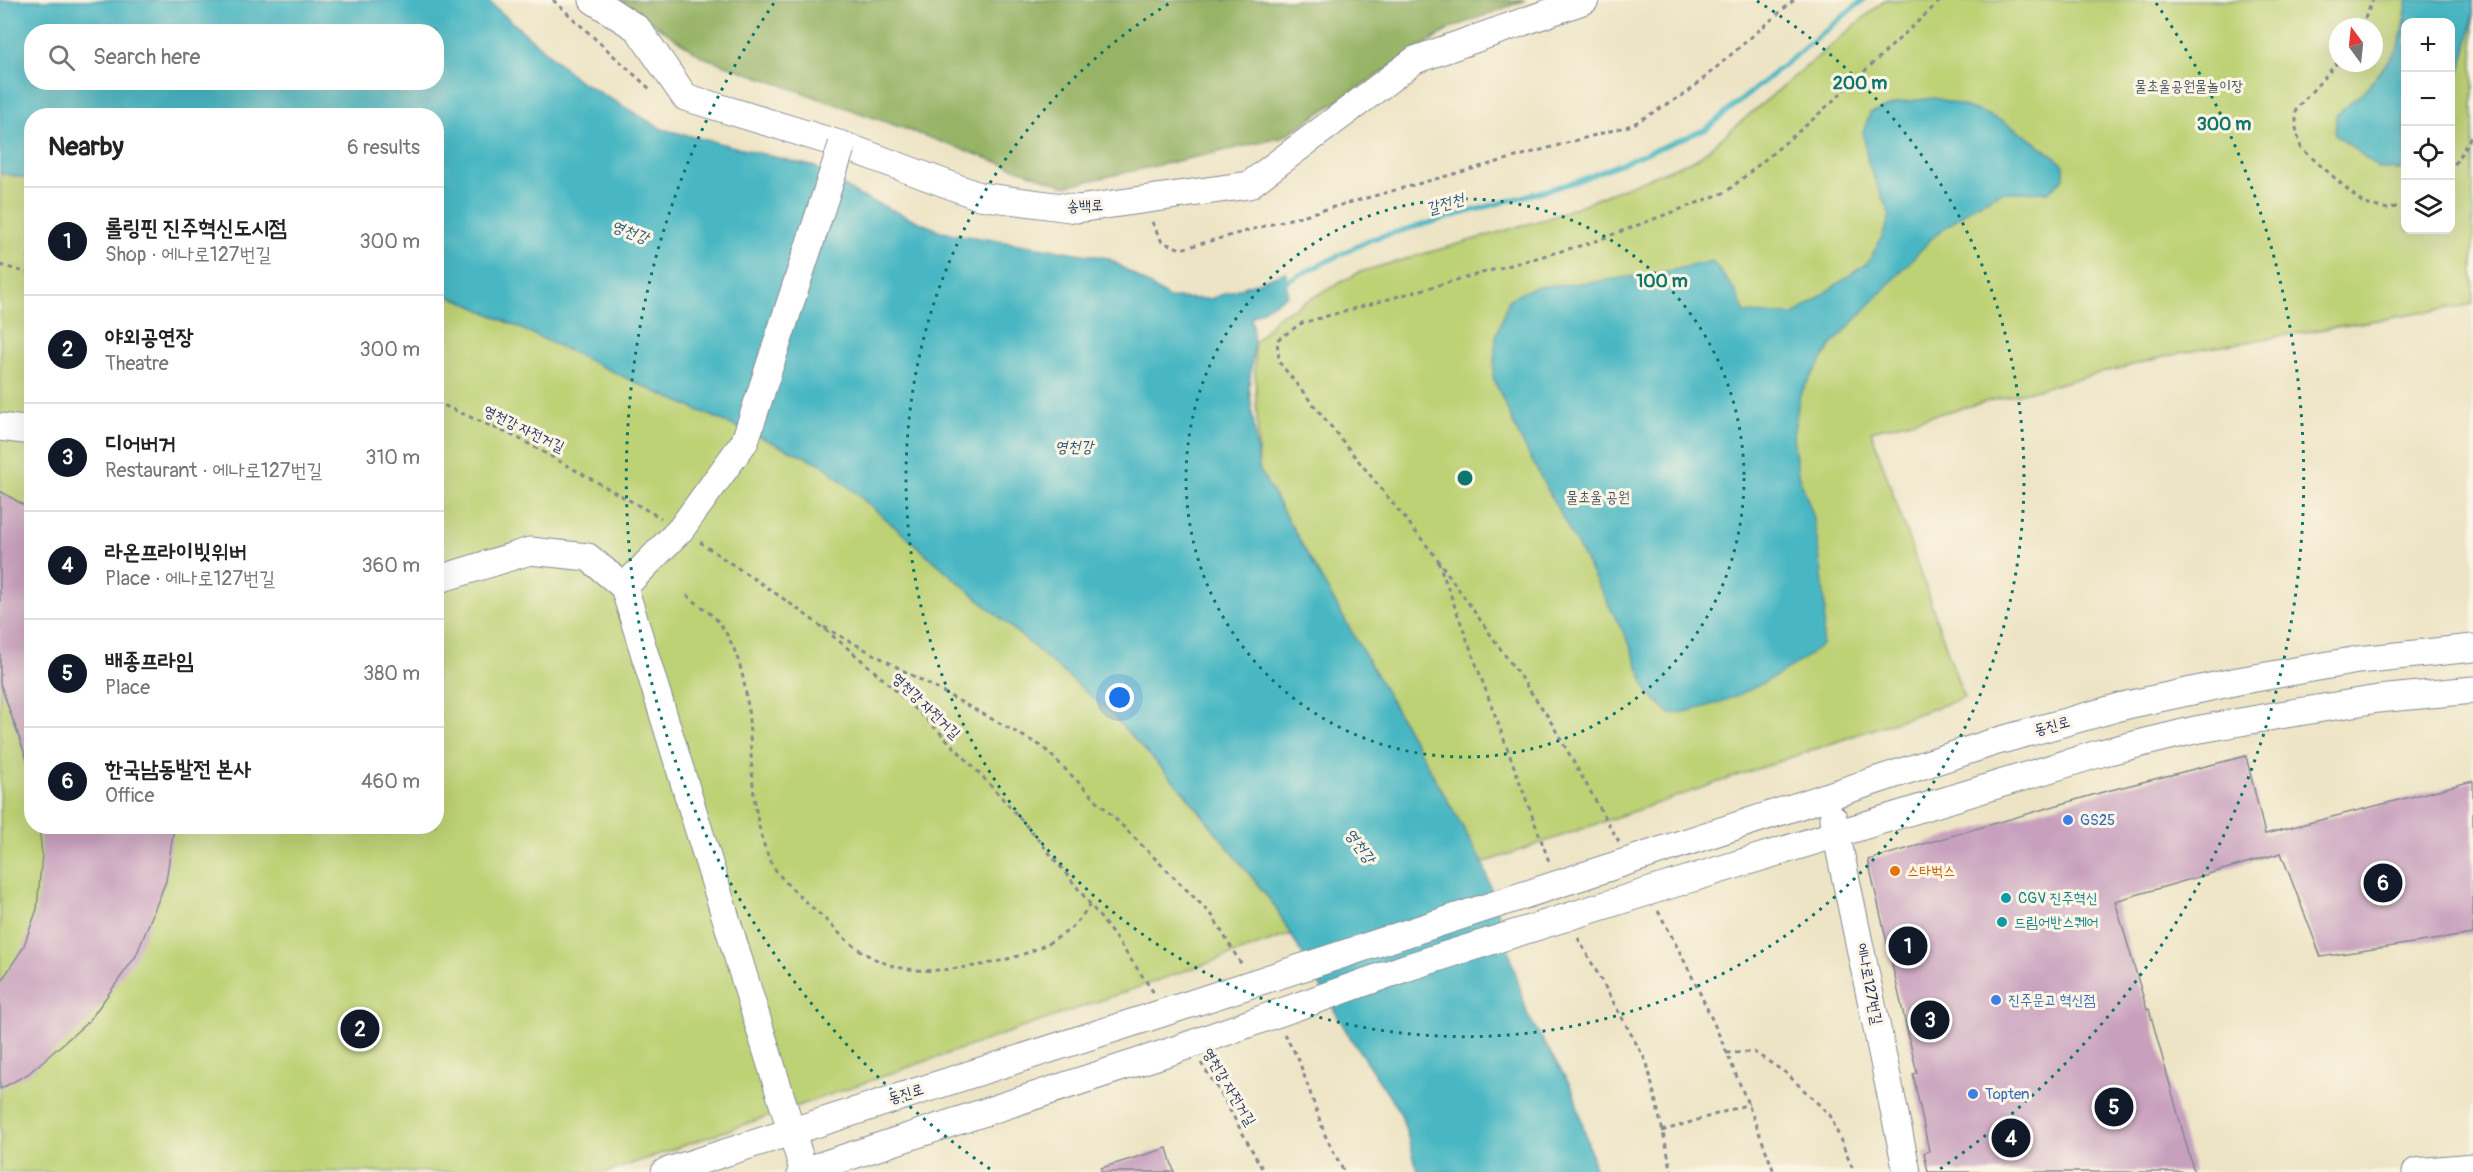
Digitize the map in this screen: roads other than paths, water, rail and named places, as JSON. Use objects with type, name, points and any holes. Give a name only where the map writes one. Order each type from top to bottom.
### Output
[{"type":"street","name":"송백로","points":[[593,0],[638,29],[685,97],[842,145],[979,196],[1077,209],[1249,185],[1415,60],[1584,0]]},
{"type":"street","points":[[624,588],[681,529],[746,441],[842,145]]},
{"type":"street","points":[[0,427],[24,430]]},
{"type":"street","points":[[444,578],[530,551],[588,557],[624,588],[803,1172],[1172,1051],[1405,968],[2101,753],[2195,730],[2378,699],[2473,690]]},
{"type":"street","name":"동진로","points":[[665,1172],[1151,1006],[1644,856],[1994,742],[2127,705],[2238,681],[2358,660],[2473,648]]},
{"type":"street","name":"에나로127번길","points":[[1827,796],[1838,834],[1907,1172]]},
{"type":"street","points":[[2416,1172],[2473,1167]]},
{"type":"water","name":"영천강","points":[[0,0],[487,0],[578,80],[662,129],[815,167],[858,195],[942,232],[1108,258],[1169,298],[1210,299],[1286,272],[1287,295],[1251,317],[1254,343],[1249,387],[1259,469],[1483,863],[1528,1016],[1573,1090],[1596,1172],[1418,1172],[1401,1114],[1348,1034],[1274,905],[1184,792],[1109,712],[822,464],[652,390],[460,300],[444,295],[444,108],[24,108],[24,178],[0,173]]},
{"type":"water","points":[[2408,0],[2473,0],[2469,37],[2455,84],[2455,18],[2405,18]]},
{"type":"water","points":[[2401,37],[2401,170],[2380,169],[2335,134],[2336,115],[2368,87],[2380,72],[2383,72],[2383,68],[2399,47]]},
{"type":"water","points":[[1935,98],[1973,109],[2019,131],[2064,165],[2064,178],[2048,192],[2002,192],[1974,206],[1931,239],[1831,346],[1800,394],[1793,436],[1798,474],[1813,515],[1822,574],[1825,609],[1822,645],[1789,669],[1750,690],[1709,706],[1670,714],[1648,692],[1629,643],[1518,434],[1493,377],[1496,337],[1509,299],[1535,287],[1594,282],[1664,272],[1712,261],[1735,291],[1745,313],[1794,315],[1868,262],[1882,237],[1890,216],[1868,163],[1863,132],[1870,113],[1900,102]]},
{"type":"waterway","name":"갈전천","points":[[1283,283],[1372,239],[1575,182],[1706,129],[1863,0]]},
{"type":"place","name":"GS25","points":[[2068,820]]},
{"type":"place","name":"스타벅스","points":[[1895,871]]},
{"type":"place","name":"한국남동발전 본사","points":[[2383,883]]},
{"type":"place","name":"CGV 진주혁신","points":[[2006,898]]},
{"type":"place","name":"드림어반스퀘어","points":[[2002,922]]},
{"type":"place","name":"롤링핀 진주혁신도시점","points":[[1908,946]]},
{"type":"place","name":"진주문고 혁신점","points":[[1996,1000]]},
{"type":"place","name":"디어버거","points":[[1930,1020]]},
{"type":"place","name":"야외공연장","points":[[360,1029]]},
{"type":"place","name":"Topten","points":[[1973,1094]]},
{"type":"place","name":"배종프라임","points":[[2114,1107]]},
{"type":"place","name":"라온프라이빗위버","points":[[2011,1138]]},
{"type":"park label","name":"물초울공원물놀이장","points":[[2189,86]]},
{"type":"park label","name":"물초울 공원","points":[[1598,497]]}]
